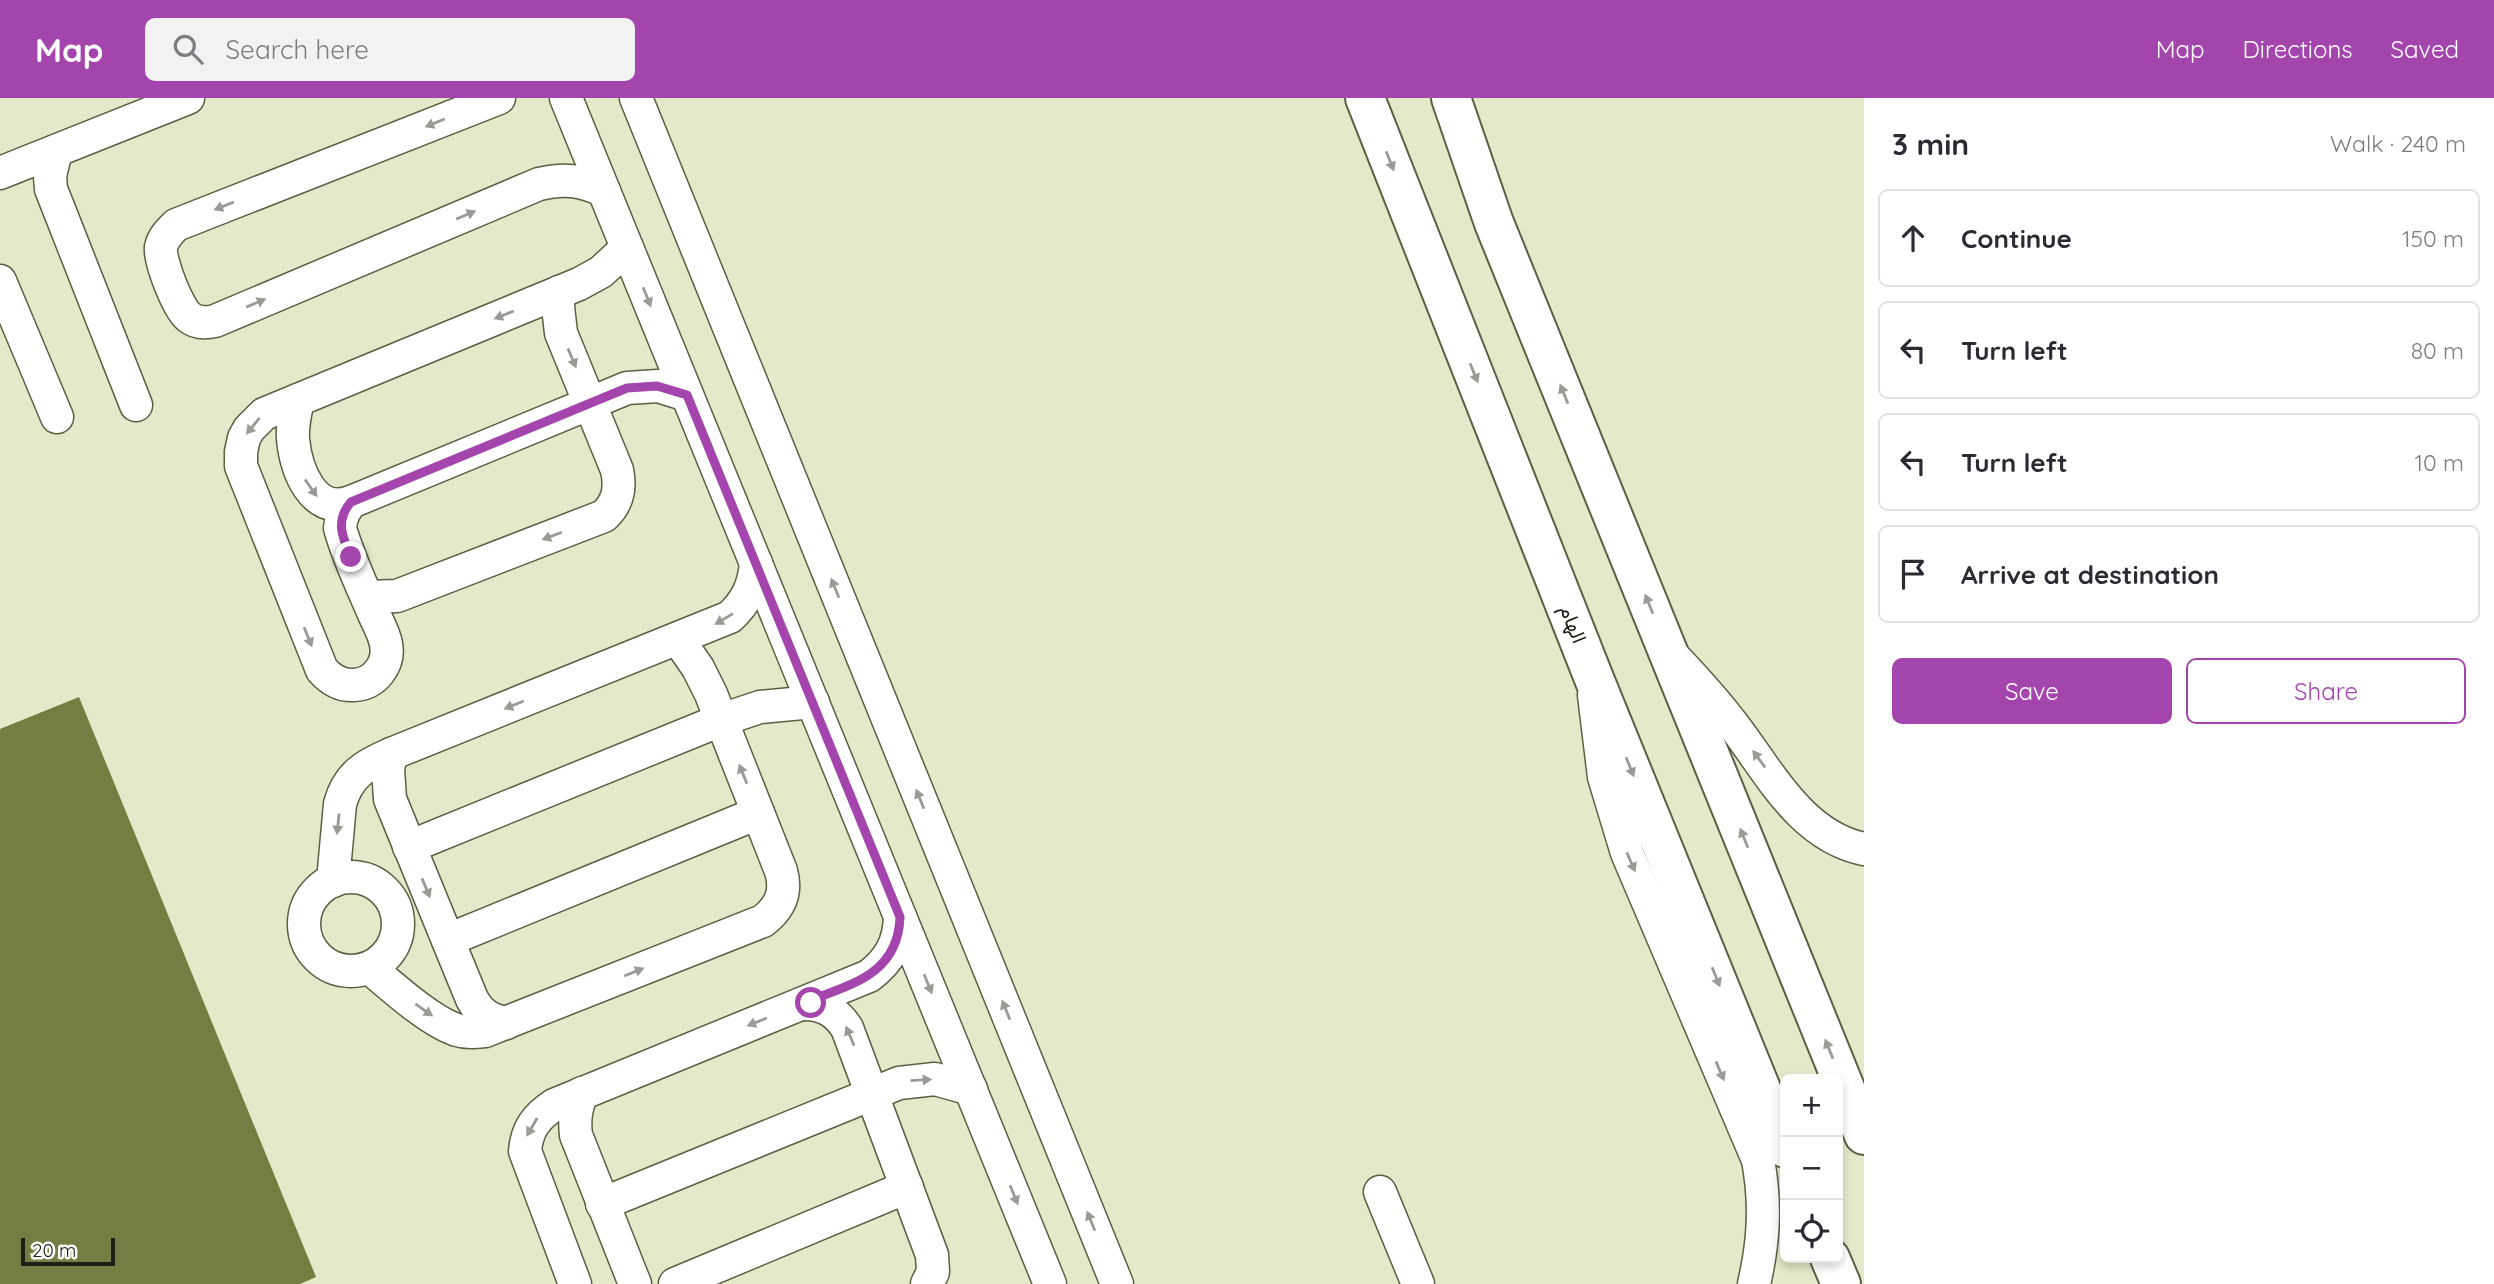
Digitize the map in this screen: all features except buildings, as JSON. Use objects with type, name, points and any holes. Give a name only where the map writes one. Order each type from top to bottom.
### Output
[{"type":"main road","name":"الهام","points":[[1365,98],[1593,676],[1781,1137]]},
{"type":"main road","points":[[1451,98],[1494,223],[1864,1135]]},
{"type":"main road","points":[[1832,1263],[1841,1284]]},
{"type":"street","points":[[0,173],[188,98]]},
{"type":"street","points":[[499,98],[176,225],[163,240],[161,258],[181,308],[188,317],[199,322],[215,321],[539,184],[565,180],[592,185],[604,191]]},
{"type":"street","points":[[566,98],[1050,1284]]},
{"type":"street","points":[[636,98],[1117,1284]]},
{"type":"street","points":[[57,151],[50,176],[51,189],[136,405]]},
{"type":"street","points":[[351,502],[341,518],[340,528],[387,645],[382,668],[365,684],[352,686],[330,679],[322,670],[240,466],[244,438],[264,414],[559,292],[601,272],[627,248]]},
{"type":"street","points":[[0,281],[49,420],[0,325]]},
{"type":"street","points":[[367,597],[397,596],[604,516],[616,502],[620,482],[561,333],[559,292]]},
{"type":"street","points":[[298,400],[293,439],[302,476],[312,492],[327,504],[344,505],[627,388],[642,386],[673,389],[687,395]]},
{"type":"street","points":[[333,881],[340,804],[344,791],[357,771],[366,764],[730,617],[750,593],[755,578],[755,563]]},
{"type":"street","points":[[370,968],[415,1004],[458,1031],[485,1031],[763,921],[773,913],[780,902],[784,881],[721,720],[698,668],[678,639]]},
{"type":"street","points":[[1668,650],[1723,711],[1795,808],[1825,833],[1864,849]]},
{"type":"street","points":[[1593,676],[1598,744],[1614,816],[1627,853],[1758,1160],[1765,1218],[1762,1252],[1754,1284]]},
{"type":"street","points":[[409,847],[721,720],[760,707],[813,702]]},
{"type":"street","points":[[391,754],[387,784],[390,799],[476,1007],[494,1021],[506,1023]]},
{"type":"street","points":[[448,940],[758,813]]},
{"type":"street","points":[[354,877],[374,883],[390,897],[398,916],[397,937],[387,955],[370,968],[354,971],[338,969],[323,962],[312,950],[306,935],[305,919],[309,903],[319,890],[333,881],[354,877]]},
{"type":"street","points":[[575,1284],[525,1151],[526,1136],[541,1113],[582,1093],[869,976],[880,968],[896,945],[900,917]]},
{"type":"street","points":[[801,1004],[820,1005],[840,1017],[847,1028],[934,1263],[927,1284]]},
{"type":"street","points":[[602,1204],[899,1083],[935,1079],[971,1089]]},
{"type":"street","points":[[582,1093],[576,1107],[576,1135],[635,1284]]},
{"type":"street","points":[[675,1284],[907,1187]]},
{"type":"street","points":[[1380,1192],[1418,1284]]},
{"type":"route","points":[[351,557],[340,528],[341,518],[351,502],[627,388],[657,386],[687,395],[900,917],[896,945],[880,968],[869,976],[801,1004],[811,1003]]}]
